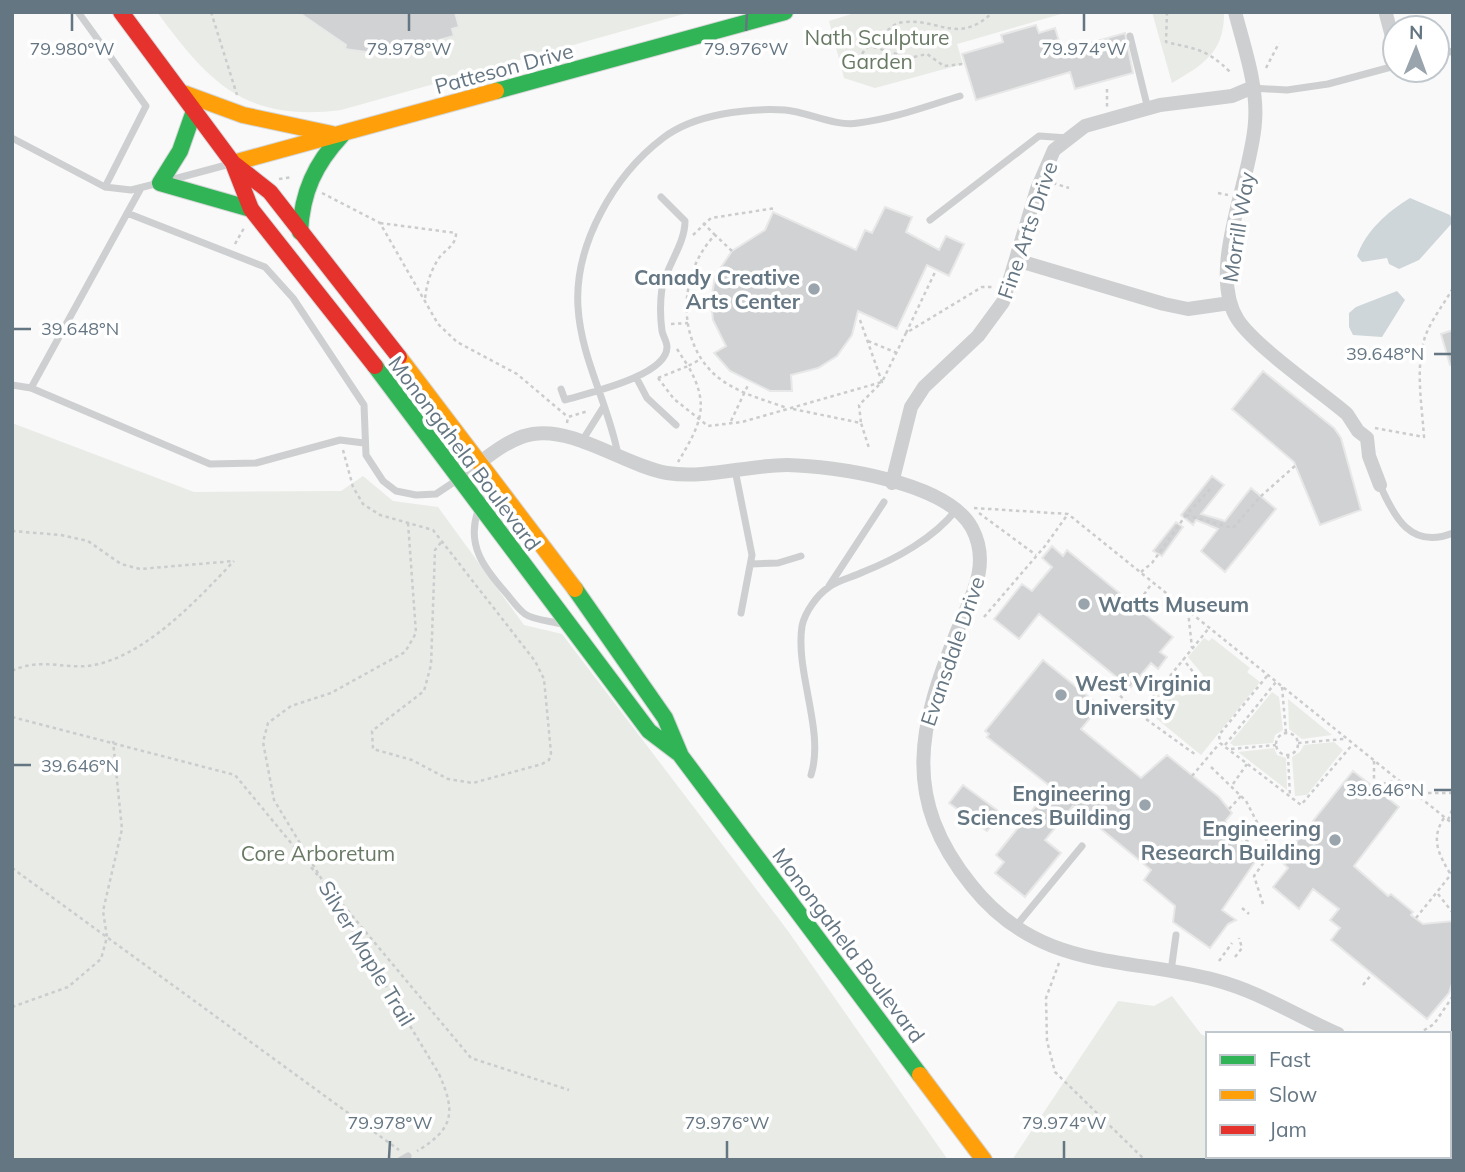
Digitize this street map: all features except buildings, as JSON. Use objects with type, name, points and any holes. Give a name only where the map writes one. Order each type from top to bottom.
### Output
[{"type":"main road","name":"Monongahela Boulevard","points":[[121,12],[233,163],[270,192],[598,619],[665,718],[681,756],[984,1160]]},
{"type":"main road","name":"Patteson Drive","points":[[233,163],[785,12]]},
{"type":"main road","points":[[182,92],[243,115],[342,135]]},
{"type":"main road","points":[[194,111],[180,152],[160,183],[251,209]]},
{"type":"main road","points":[[300,232],[306,184],[319,161],[342,135]]},
{"type":"main road","name":"Monongahela Boulevard","points":[[233,163],[251,209],[410,410],[479,507],[649,731],[681,756]]},
{"type":"street","name":"Morrill Way","points":[[1235,12],[1251,88],[1255,122],[1227,272],[1230,303],[1247,331],[1364,429],[1362,450],[1369,456],[1380,485]]},
{"type":"street","name":"Fine Arts Drive","points":[[892,483],[911,407],[924,387],[995,316],[1003,302],[1046,165],[1054,150],[1085,126],[1148,109],[1232,96],[1251,88]]},
{"type":"street","points":[[1016,260],[1176,307],[1203,308],[1230,303]]},
{"type":"street","name":"Evansdale Drive","points":[[459,478],[513,440],[533,434],[554,434],[663,472],[688,475],[787,465],[829,468],[932,495],[957,510],[971,525],[979,543],[981,572],[932,699],[921,754],[931,811],[955,862],[972,887],[1016,926],[1063,952],[1171,972],[1241,989],[1334,1032]]},
{"type":"lane","points":[[78,12],[146,106],[105,187]]},
{"type":"lane","points":[[1130,36],[1148,109]]},
{"type":"lane","points":[[1251,88],[1287,90],[1328,84],[1381,70]]},
{"type":"lane","points":[[619,456],[581,335],[578,304],[582,268],[604,207],[637,163],[664,137],[694,122],[739,111],[786,110],[855,124],[961,96]]},
{"type":"lane","points":[[930,220],[1039,136],[1068,138]]},
{"type":"lane","points":[[12,138],[115,191],[141,188],[233,163]]},
{"type":"lane","points":[[31,388],[141,188]]},
{"type":"lane","points":[[561,389],[565,400],[598,390],[636,377],[656,367],[663,358],[667,347],[661,316],[662,292],[669,266],[685,230],[685,221],[661,197]]},
{"type":"lane","points":[[127,213],[265,267],[293,298],[325,342],[364,405],[364,443],[372,468],[396,491],[416,495],[436,494],[459,478]]},
{"type":"lane","points":[[636,377],[647,398],[676,425]]},
{"type":"lane","points":[[12,385],[31,388],[210,464],[256,463],[340,440],[364,443]]},
{"type":"lane","points":[[582,443],[604,406]]},
{"type":"lane","points":[[735,469],[749,534],[751,564],[741,613]]},
{"type":"lane","points":[[1380,485],[1394,519],[1413,533],[1432,537],[1453,533]]},
{"type":"lane","points":[[811,775],[814,755],[802,648],[803,625],[813,604],[829,586],[884,502]]},
{"type":"lane","points":[[479,507],[472,527],[474,544],[480,559],[497,582],[526,615],[571,626]]},
{"type":"lane","points":[[829,586],[906,550],[939,528],[957,510]]},
{"type":"lane","points":[[751,564],[778,563],[800,556]]},
{"type":"lane","points":[[1016,926],[1082,846]]},
{"type":"lane","points":[[1171,972],[1176,935]]},
{"type":"path","points":[[211,12],[239,101]]},
{"type":"path","points":[[862,54],[867,45],[892,25],[904,22],[955,29],[983,22],[993,12]]},
{"type":"path","points":[[1167,12],[1166,42],[1197,47],[1211,54],[1230,72]]},
{"type":"path","points":[[1266,68],[1279,43]]},
{"type":"path","points":[[867,45],[909,58],[927,54],[944,66],[963,64]]},
{"type":"path","points":[[1107,89],[1107,109]]},
{"type":"path","points":[[279,172],[281,176]]},
{"type":"path","points":[[1048,181],[1069,188]]},
{"type":"path","points":[[313,188],[380,223],[456,233],[457,237]]},
{"type":"path","points":[[1218,193],[1231,196]]},
{"type":"path","points":[[688,241],[703,223],[711,218],[776,208]]},
{"type":"path","points":[[380,223],[438,324],[457,342],[517,374],[568,417]]},
{"type":"path","points":[[703,223],[732,251]]},
{"type":"path","points":[[232,254],[244,228]]},
{"type":"path","points":[[715,235],[702,248],[687,291],[688,323],[701,359],[715,375],[744,393],[789,408],[861,423]]},
{"type":"path","points":[[425,302],[428,280],[438,258],[457,237],[462,237]]},
{"type":"path","points":[[869,448],[861,423],[859,405],[882,382],[936,270]]},
{"type":"path","points":[[906,333],[982,287],[999,288]]},
{"type":"path","points":[[1364,429],[1424,437],[1420,372],[1422,349],[1426,334],[1453,288]]},
{"type":"path","points":[[670,314],[672,326],[688,323]]},
{"type":"path","points":[[860,320],[882,382]]},
{"type":"path","points":[[867,339],[898,353]]},
{"type":"path","points":[[676,348],[700,392],[700,421],[677,464]]},
{"type":"path","points":[[701,359],[658,378],[674,398],[708,426],[731,421],[743,422],[882,382]]},
{"type":"path","points":[[731,421],[749,383]]},
{"type":"path","points":[[568,417],[588,411]]},
{"type":"path","points":[[567,423],[568,417]]},
{"type":"path","points":[[340,440],[353,487],[363,504],[380,515],[433,530],[442,541],[535,661],[544,679],[551,753],[549,760],[542,764],[473,783],[448,779],[412,760],[373,749],[372,730],[424,691],[432,665],[435,550],[442,541]]},
{"type":"path","points":[[1186,514],[1233,528],[1260,497],[1296,466]]},
{"type":"path","points":[[1141,572],[1152,563],[1186,514],[1213,486]]},
{"type":"path","points":[[1036,555],[971,507],[1068,514],[1453,824]]},
{"type":"path","points":[[984,617],[1068,514]]},
{"type":"path","name":"Silver Maple Trail","points":[[404,1158],[436,1140],[451,1115],[450,1100],[439,1074],[275,800],[263,742],[268,723],[291,706],[331,693],[405,652],[416,633],[408,522]]},
{"type":"path","points":[[12,531],[61,535],[88,541],[121,564],[140,569],[234,561],[183,615],[111,661],[83,666],[51,662],[12,671]]},
{"type":"path","points":[[1136,606],[1153,582]]},
{"type":"path","points":[[991,596],[996,601]]},
{"type":"path","points":[[1188,611],[1192,648]]},
{"type":"path","points":[[1139,714],[1209,628]]},
{"type":"path","points":[[1166,680],[1182,688],[1190,686],[1194,673],[1183,659]]},
{"type":"path","points":[[1192,776],[1220,743],[1219,736],[1268,676]]},
{"type":"path","points":[[1225,745],[1276,682]]},
{"type":"path","points":[[1110,686],[1139,714],[1196,755]]},
{"type":"path","points":[[1282,687],[1286,733]]},
{"type":"path","points":[[1248,700],[1255,707]]},
{"type":"path","points":[[12,716],[235,775],[471,1058],[569,1090]]},
{"type":"path","points":[[1233,718],[1241,726]]},
{"type":"path","points":[[1286,733],[1296,736],[1298,743],[1295,752],[1288,755],[1279,752],[1276,745],[1279,736],[1286,733]]},
{"type":"path","points":[[1298,743],[1346,739]]},
{"type":"path","points":[[12,1007],[68,987],[101,958],[107,937],[103,911],[122,829],[113,741]]},
{"type":"path","points":[[1220,743],[1301,805],[1352,745]]},
{"type":"path","points":[[1231,749],[1276,745]]},
{"type":"path","points":[[1288,755],[1290,796]]},
{"type":"path","points":[[1374,761],[1374,787],[1397,780]]},
{"type":"path","points":[[1232,785],[1248,764]]},
{"type":"path","points":[[1211,767],[1242,795],[1261,824],[1272,850],[1285,856]]},
{"type":"path","points":[[1414,793],[1453,793]]},
{"type":"path","points":[[1228,809],[1242,795]]},
{"type":"path","points":[[1448,820],[1453,808]]},
{"type":"path","points":[[1416,918],[1438,894],[1452,873],[1436,843],[1437,827],[1444,818]]},
{"type":"path","points":[[1224,822],[1267,857]]},
{"type":"path","points":[[1263,904],[1254,876],[1272,850]]},
{"type":"path","points":[[12,867],[404,1158]]},
{"type":"path","points":[[1438,894],[1453,914]]},
{"type":"path","points":[[1242,908],[1250,914]]},
{"type":"path","points":[[1235,957],[1242,948],[1239,938]]},
{"type":"path","points":[[1219,961],[1232,943]]},
{"type":"path","points":[[1063,952],[1046,998],[1047,1041],[1055,1072],[1145,1160]]},
{"type":"path","points":[[1363,985],[1372,974]]},
{"type":"path","points":[[1421,1032],[1434,1024],[1453,996]]},
{"type":"green space","points":[[157,12],[691,12],[341,110],[308,112],[280,110],[255,103],[233,92],[213,78]]},
{"type":"green space","name":"Nath Sculpture Garden","points":[[858,12],[1068,12],[957,44],[963,64],[875,88],[844,78],[829,21]]},
{"type":"green space","points":[[1152,12],[1224,12],[1221,37],[1210,56],[1172,83]]},
{"type":"green space","name":"Core Arboretum","points":[[12,423],[194,492],[341,491],[363,476],[393,501],[438,507],[524,625],[562,634],[788,931],[948,1160],[12,1160]]},
{"type":"green space","points":[[1204,638],[1209,641],[1212,638],[1250,668],[1247,672],[1260,682],[1201,755],[1146,710],[1165,685],[1182,696],[1198,691],[1203,675],[1188,657]]},
{"type":"green space","points":[[1272,692],[1279,697],[1283,730],[1275,735],[1273,743],[1234,746],[1230,743]]},
{"type":"green space","points":[[1288,699],[1332,735],[1302,739],[1289,729]]},
{"type":"green space","points":[[1334,742],[1343,750],[1307,795],[1295,796],[1292,757],[1300,752],[1304,745]]},
{"type":"green space","points":[[1274,748],[1277,755],[1286,758],[1287,790],[1238,752]]},
{"type":"green space","points":[[1172,996],[1206,1037],[1206,1158],[1451,1158],[1451,1149],[1453,1160],[1012,1160],[1118,1001],[1154,1006]]},
{"type":"shaded area","points":[[1410,198],[1450,215],[1453,222],[1419,260],[1399,269],[1389,264],[1387,258],[1362,262],[1357,256],[1372,230],[1393,209]]},
{"type":"shaded area","points":[[1397,291],[1405,300],[1382,337],[1353,335],[1349,327],[1349,313],[1356,307]]},
{"type":"traffic: fast","points":[[496,91],[785,12]]},
{"type":"traffic: fast","points":[[194,111],[180,151],[160,183],[251,209]]},
{"type":"traffic: fast","points":[[300,232],[304,204],[312,179],[324,157],[342,135]]},
{"type":"traffic: fast","points":[[375,366],[649,731],[678,753]]},
{"type":"traffic: fast","points":[[575,589],[665,718],[681,756],[920,1075]]},
{"type":"traffic: slow","points":[[233,163],[496,91]]},
{"type":"traffic: slow","points":[[183,93],[243,115],[332,134]]},
{"type":"traffic: slow","points":[[399,357],[575,589]]},
{"type":"traffic: slow","points":[[920,1075],[984,1160]]},
{"type":"traffic: jam","points":[[121,12],[233,163],[270,192],[399,357]]},
{"type":"traffic: jam","points":[[233,163],[251,209],[375,366]]},
{"type":"place","name":"Canady Creative Arts Center","points":[[814,289]]},
{"type":"place","name":"Watts Museum","points":[[1084,604]]},
{"type":"place","name":"West Virginia University","points":[[1061,695]]},
{"type":"place","name":"Engineering Sciences Building","points":[[1145,805]]},
{"type":"place","name":"Engineering Research Building","points":[[1335,840]]}]
